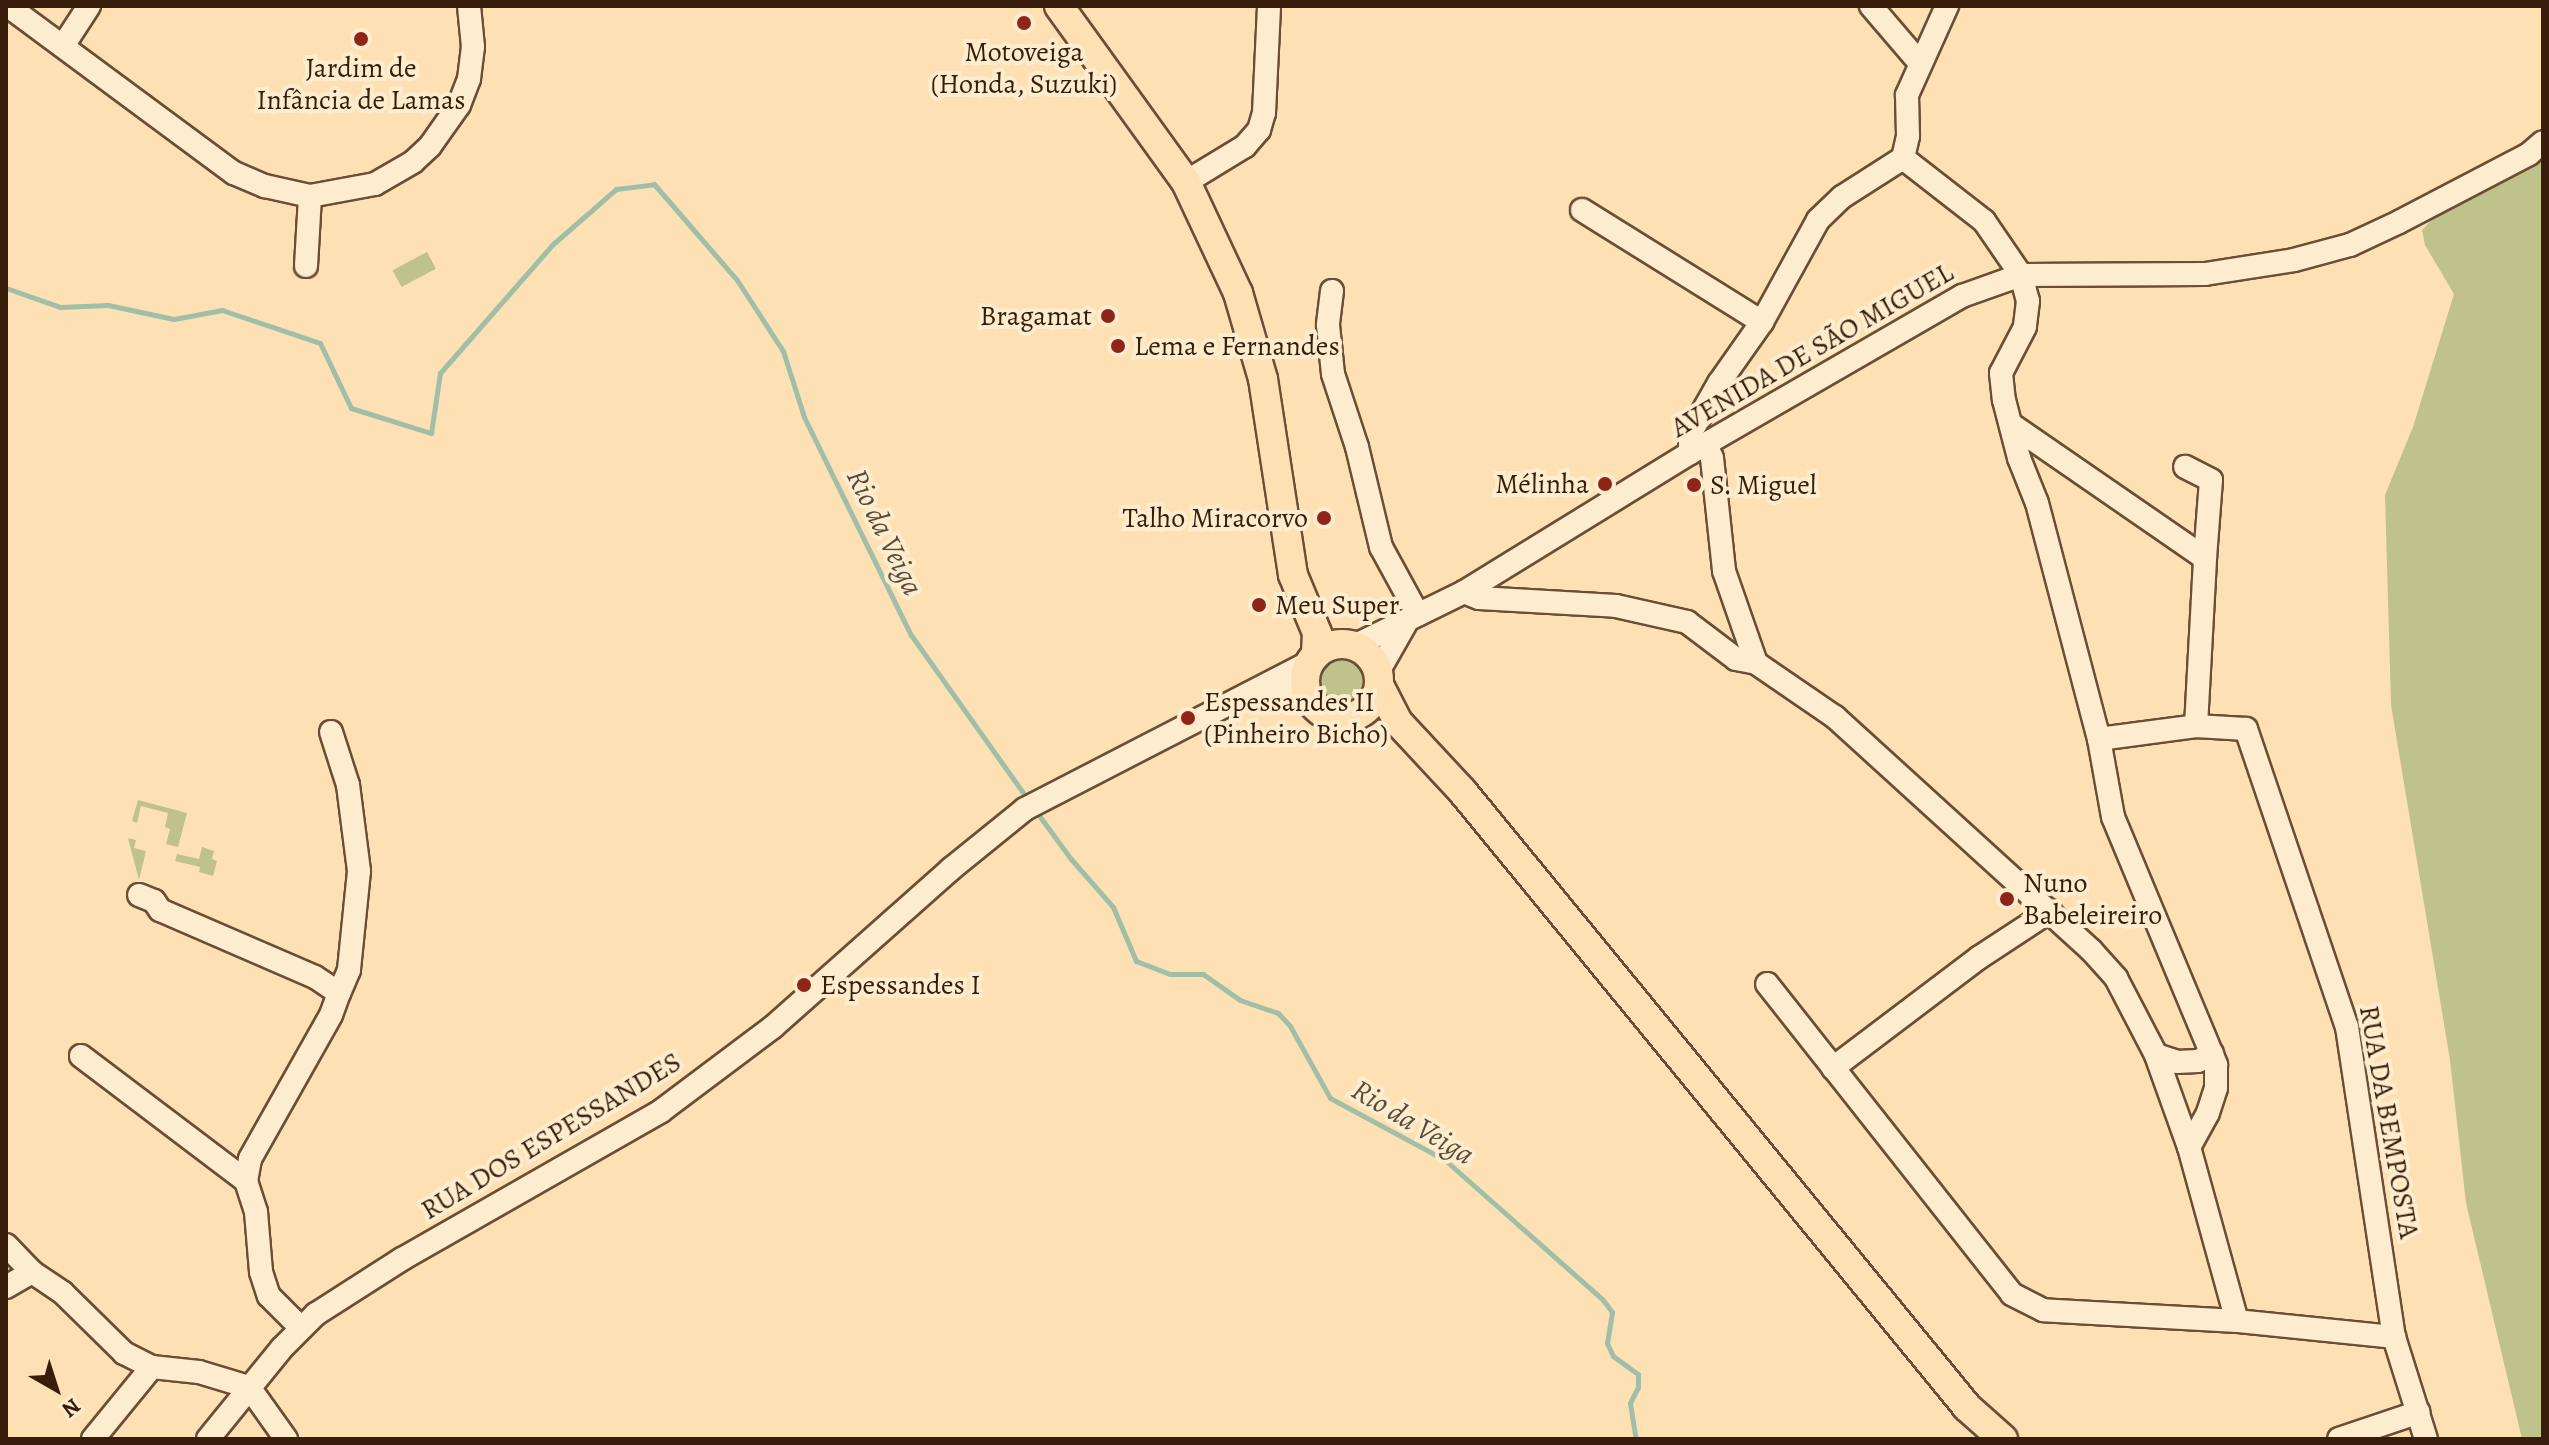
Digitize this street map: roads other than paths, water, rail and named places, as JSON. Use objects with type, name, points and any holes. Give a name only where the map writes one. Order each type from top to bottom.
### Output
[{"type":"main road","points":[[1059,6],[1186,182],[1238,293],[1255,344],[1293,575],[1317,633],[1313,658],[1305,676],[1312,703],[1331,716],[1398,722]]},
{"type":"main road","points":[[1301,593],[1350,645]]},
{"type":"main road","points":[[1313,658],[1336,644],[1350,645],[1365,652],[1398,722],[1473,804],[1967,1407],[2003,1439]]},
{"type":"main road","points":[[1343,718],[1367,708],[1379,679]]},
{"type":"street","points":[[8,6],[234,173],[265,186],[310,196],[326,196],[375,184],[403,169],[430,146],[459,105],[469,79],[473,47],[469,6]]},
{"type":"street","points":[[63,46],[89,6]]},
{"type":"street","points":[[1186,182],[1245,146],[1259,130],[1264,113],[1269,6]]},
{"type":"street","points":[[1871,6],[1919,62]]},
{"type":"street","points":[[1756,663],[1724,571],[1712,458],[1698,449],[1690,434],[1719,383],[1762,322],[1818,220],[1842,197],[1903,158],[1908,136],[1907,95],[1919,62],[1933,41],[1947,6]]},
{"type":"street","name":"AVENIDA DE SÃO MIGUEL","points":[[1350,645],[1464,592],[1698,449],[1962,296],[2021,275],[2205,274],[2294,260],[2350,245],[2399,222],[2529,154],[2543,142]]},
{"type":"street","points":[[1903,158],[1984,221],[2021,275],[2028,301],[2025,327],[2001,373],[2019,458],[2037,503],[2099,739],[2113,817],[2216,1065],[2216,1088],[2208,1113],[2189,1147]]},
{"type":"street","points":[[306,266],[310,196]]},
{"type":"street","points":[[1582,210],[1762,322]]},
{"type":"street","points":[[1332,291],[1328,325],[1333,374],[1357,447],[1381,547],[1414,617],[1393,640],[1379,679]]},
{"type":"street","points":[[2012,425],[2205,558]]},
{"type":"street","points":[[2099,739],[2196,726],[2211,480],[2185,467]]},
{"type":"street","points":[[1464,592],[1479,598],[1616,606],[1687,622],[1736,659],[1756,663],[1835,717],[2050,911],[2116,978],[2156,1055],[2189,1147],[2237,1321]]},
{"type":"street","points":[[1244,700],[1313,658]]},
{"type":"street","points":[[1244,700],[1260,694],[1287,693],[1312,703]]},
{"type":"street","name":"RUA DOS ESPESSANDES","points":[[208,1439],[249,1387],[316,1314],[402,1259],[673,1103],[773,1027],[939,879],[1034,804],[1244,700]]},
{"type":"street","name":"RUA DA BEMPOSTA","points":[[2196,726],[2246,729],[2347,1027],[2394,1337],[2426,1439]]},
{"type":"street","points":[[301,1328],[269,1296],[261,1272],[256,1212],[246,1181],[250,1159],[331,1015],[349,970],[359,871],[348,785],[331,732]]},
{"type":"street","points":[[139,895],[154,901],[160,910],[315,977],[339,993]]},
{"type":"street","points":[[1833,1068],[1980,957],[2050,911]]},
{"type":"street","points":[[1767,984],[2012,1294],[2043,1310],[2237,1321],[2394,1337]]},
{"type":"street","points":[[2156,1055],[2177,1062],[2198,1061],[2212,1054]]},
{"type":"street","points":[[81,1056],[246,1181]]},
{"type":"street","points":[[6,1245],[32,1272],[63,1293],[124,1353],[152,1367],[199,1372],[249,1387],[286,1439]]},
{"type":"street","points":[[6,1287],[32,1272]]},
{"type":"street","points":[[93,1439],[152,1367]]},
{"type":"street","points":[[2339,1439],[2419,1412]]},
{"type":"waterway","name":"Rio da Veiga","points":[[6,288],[60,307],[108,305],[174,319],[222,310],[320,343],[351,408],[431,433],[440,373],[553,244],[616,189],[654,184],[737,280],[783,351],[804,417],[911,635],[1029,801]]},
{"type":"waterway","name":"Rio da Veiga","points":[[1035,810],[1071,859],[1113,907],[1136,961],[1170,974],[1203,974],[1240,1000],[1278,1013],[1290,1026],[1330,1098],[1445,1160],[1603,1300],[1612,1312],[1607,1343],[1613,1356],[1638,1374],[1638,1387],[1630,1403],[1636,1439]]},
{"type":"place","name":"Motoveiga (Honda, Suzuki)","points":[[1024,23]]},
{"type":"place","name":"Jardim de Infância de Lamas","points":[[361,39]]},
{"type":"place","name":"Bragamat","points":[[1108,316]]},
{"type":"place","name":"Lema e Fernandes","points":[[1118,346]]},
{"type":"place","name":"Mélinha","points":[[1605,484]]},
{"type":"place","name":"S. Miguel","points":[[1694,485]]},
{"type":"place","name":"Talho Miracorvo","points":[[1324,518]]},
{"type":"place","name":"Meu Super","points":[[1259,605]]},
{"type":"place","name":"Espessandes II (Pinheiro Bicho)","points":[[1188,718]]},
{"type":"place","name":"Nuno Babeleireiro","points":[[2007,899]]},
{"type":"place","name":"Espessandes I","points":[[804,985]]}]
